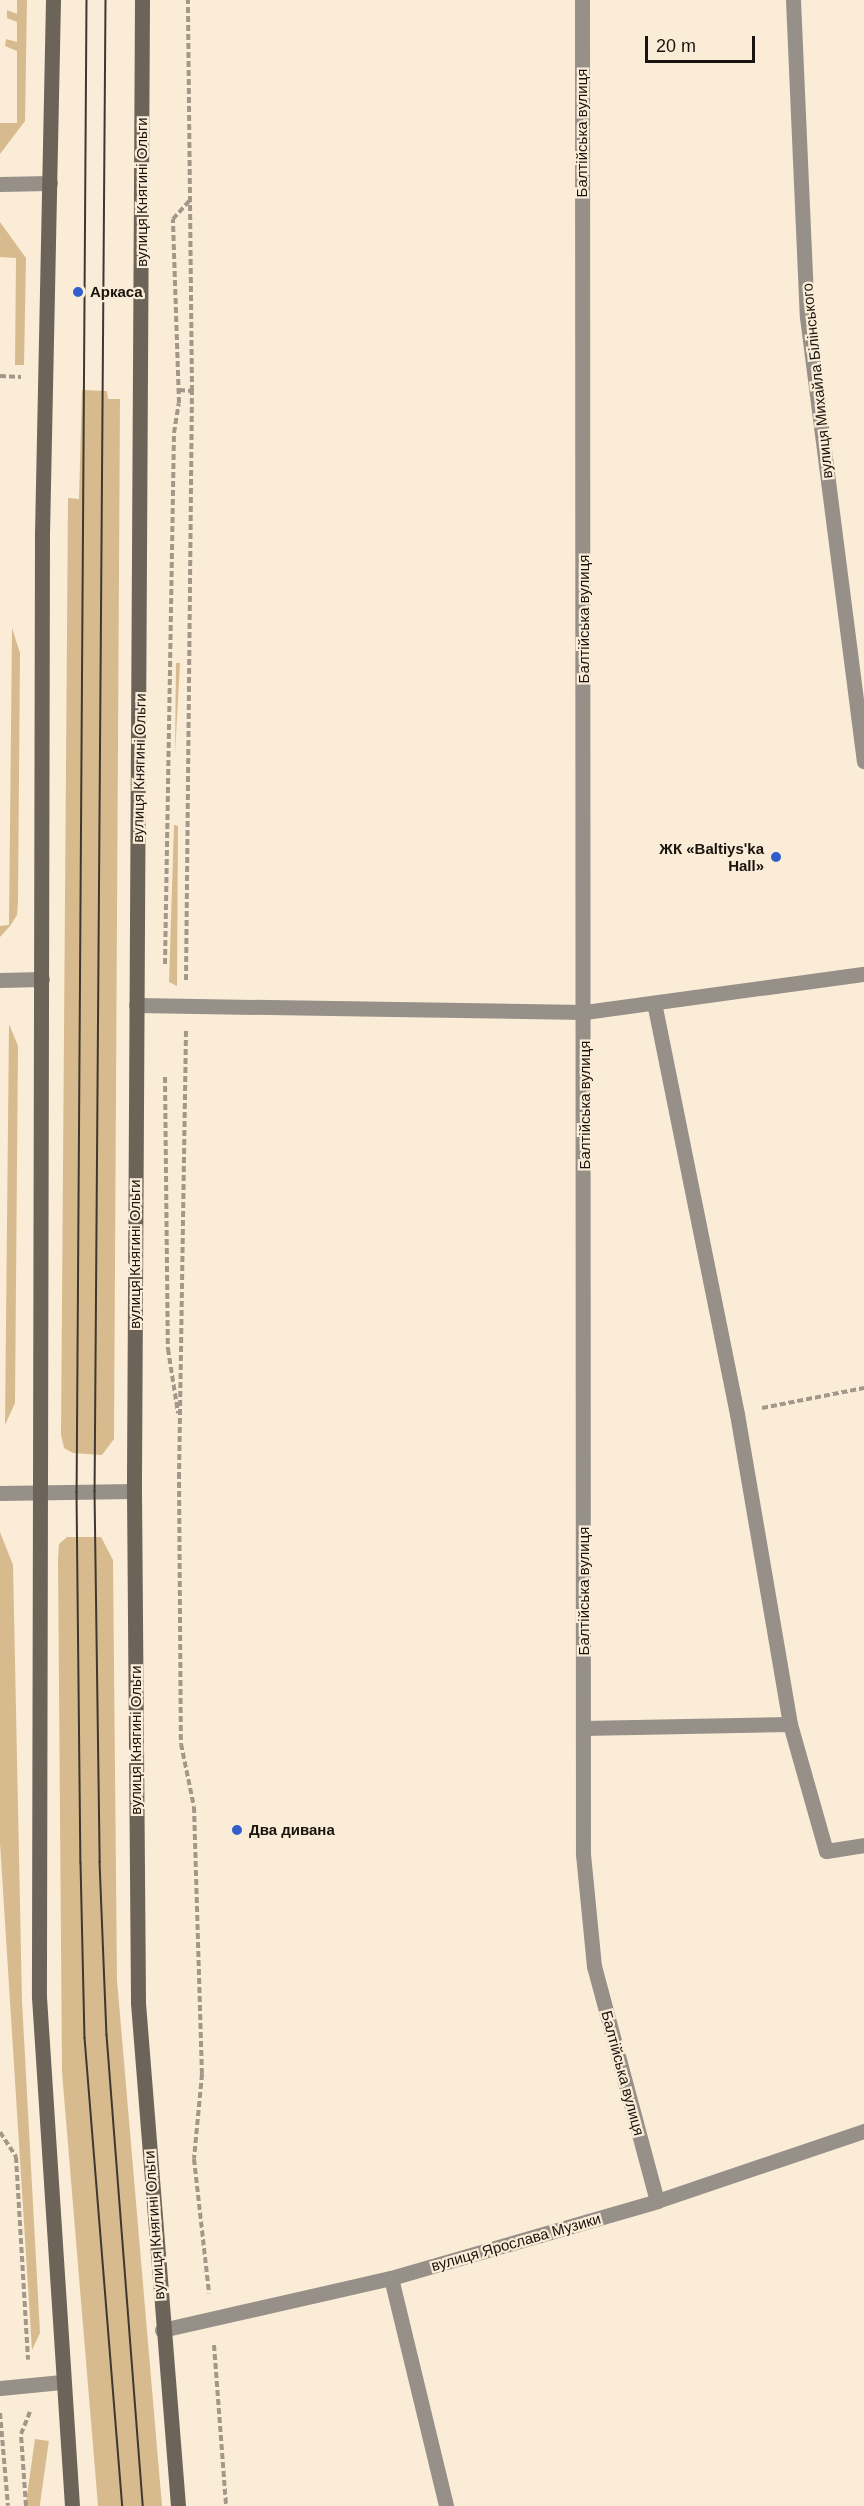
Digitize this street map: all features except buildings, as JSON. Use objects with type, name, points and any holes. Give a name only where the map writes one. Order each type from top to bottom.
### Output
[{"type":"main road","points":[[52,0],[42,532],[42,979],[38,1492],[39,1996],[62,2382],[72,2506]]},
{"type":"main road","name":"вулиця Княгині Ольги","points":[[142,0],[134,1491],[138,2003],[162,2330],[178,2506]]},
{"type":"street","name":"Балтійська вулиця","points":[[582,0],[585,1012],[583,1854],[594,1966],[657,2201]]},
{"type":"street","name":"вулиця Михайла Білінського","points":[[793,0],[807,317],[864,761]]},
{"type":"street","points":[[0,184],[50,183]]},
{"type":"street","points":[[136,1005],[585,1012],[864,974]]},
{"type":"street","points":[[0,980],[42,979]]},
{"type":"street","points":[[654,1003],[737,1414],[790,1724],[826,1851],[864,1845]]},
{"type":"street","points":[[0,1493],[134,1491]]},
{"type":"street","points":[[583,1728],[790,1724]]},
{"type":"street","name":"вулиця Ярослава Музики","points":[[162,2330],[391,2278],[657,2201],[864,2131]]},
{"type":"street","points":[[391,2278],[446,2506]]},
{"type":"street","points":[[0,2388],[62,2382]]},
{"type":"path","points":[[186,989],[192,391],[188,0]]},
{"type":"path","points":[[163,1005],[179,390],[173,219],[190,199]]},
{"type":"path","points":[[0,376],[27,377]]},
{"type":"path","points":[[179,390],[192,391]]},
{"type":"path","points":[[186,1025],[180,1426],[181,1744],[194,1807],[202,2074],[194,2159],[210,2300]]},
{"type":"path","points":[[165,1073],[168,1349],[180,1426]]},
{"type":"path","points":[[737,1414],[864,1388]]},
{"type":"path","points":[[0,2132],[16,2157],[27,2357]]},
{"type":"path","points":[[214,2346],[226,2506]]},
{"type":"path","points":[[26,2506],[21,2434],[31,2410]]},
{"type":"path","points":[[0,2413],[8,2506]]},
{"type":"shaded area","points":[[17,0],[27,0],[25,121],[0,154],[0,123],[17,123],[17,51],[5,46],[6,39],[17,42],[17,22],[7,18],[7,10],[17,14]]},
{"type":"shaded area","points":[[0,222],[26,258],[24,365],[15,365],[16,258],[0,257]]},
{"type":"shaded area","points":[[82,390],[107,391],[108,399],[120,399],[114,1439],[102,1455],[73,1453],[64,1448],[61,1435],[68,498],[79,499]]},
{"type":"shaded area","points":[[12,628],[20,653],[18,903],[17,915],[0,937],[0,926],[9,925]]},
{"type":"shaded area","points":[[176,663],[180,663],[175,754]]},
{"type":"shaded area","points":[[174,825],[178,826],[177,986],[169,982]]},
{"type":"shaded area","points":[[9,1024],[18,1046],[15,1403],[5,1425]]},
{"type":"shaded area","points":[[0,1532],[13,1565],[22,2001],[40,2333],[32,2350],[0,1843]]},
{"type":"shaded area","points":[[67,1537],[101,1537],[113,1560],[117,1980],[162,2506],[98,2506],[62,2072],[58,1559],[59,1544]]},
{"type":"shaded area","points":[[35,2439],[49,2441],[40,2506],[26,2505]]},
{"type":"tram line","points":[[87,0],[77,1492],[81,1863],[85,2038],[123,2506]]},
{"type":"tram line","points":[[106,0],[95,1491],[100,1862],[107,2035],[143,2506]]},
{"type":"place","name":"Аркаса","points":[[78,292]]},
{"type":"place","name":"ЖК «Baltiysʹka Hall»","points":[[776,857]]},
{"type":"place","name":"Два дивана","points":[[237,1830]]}]
